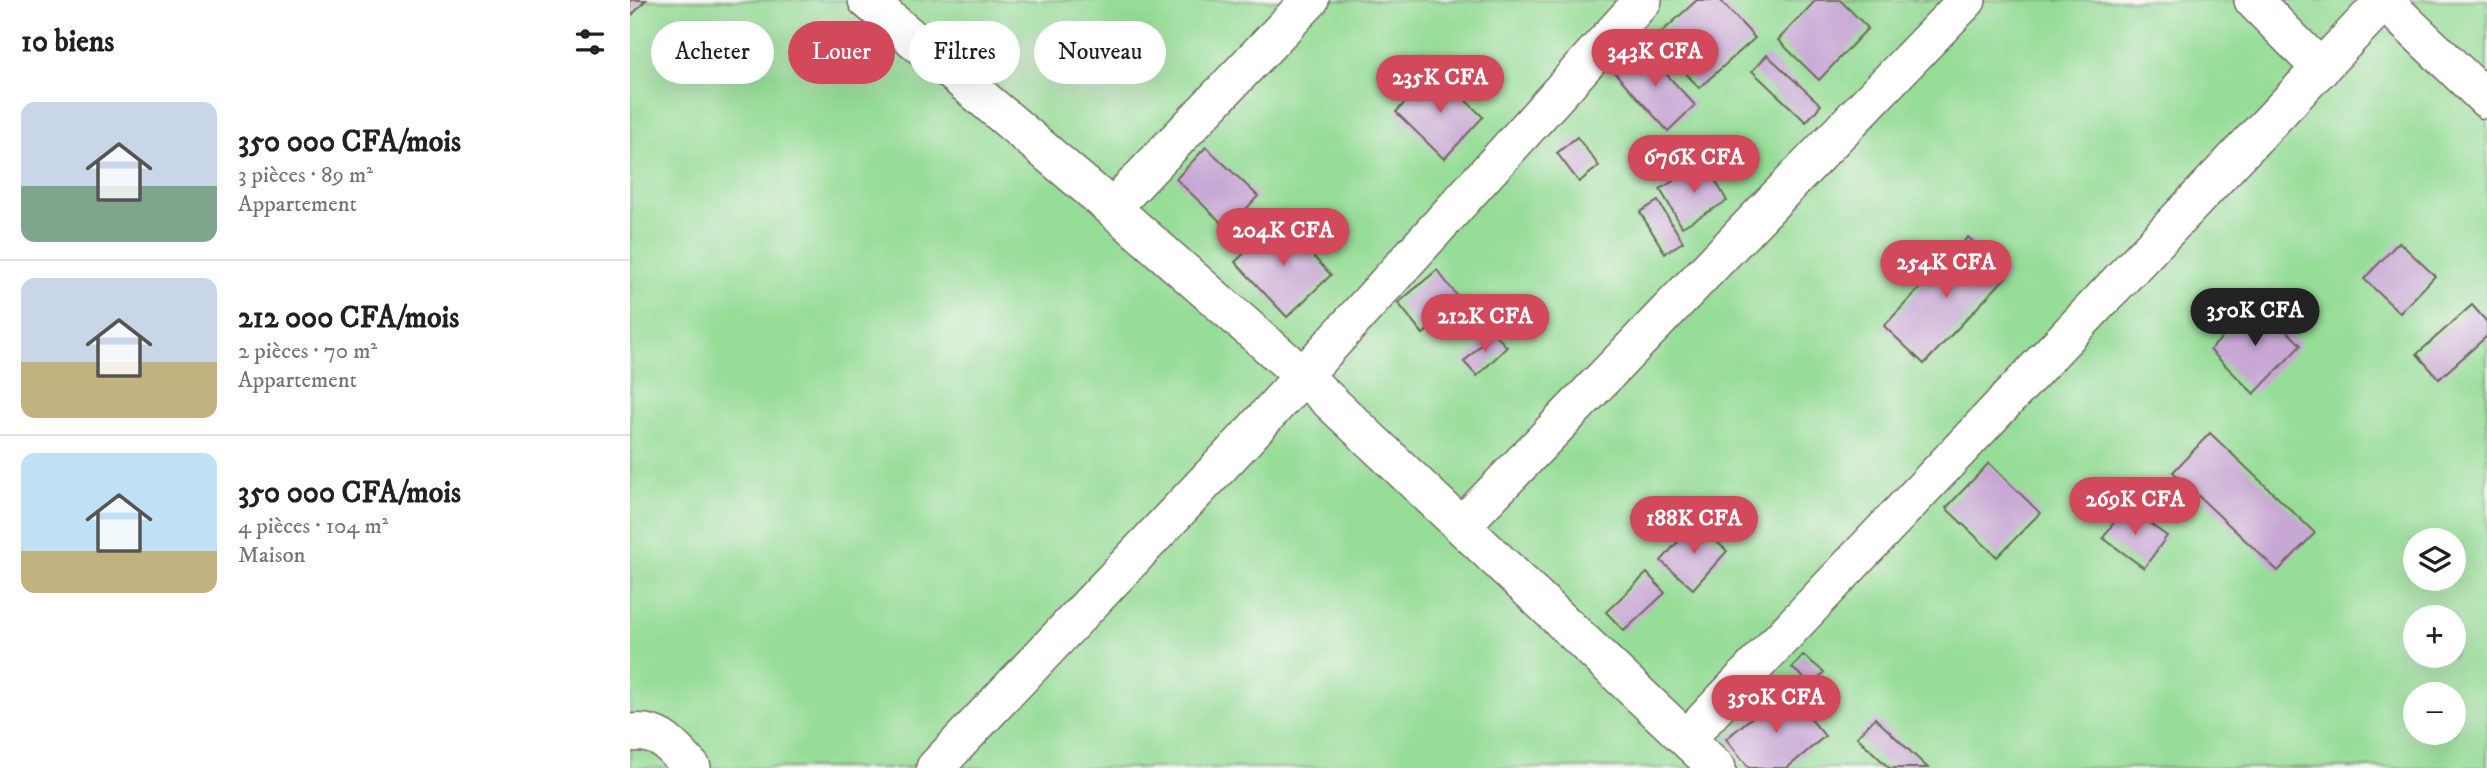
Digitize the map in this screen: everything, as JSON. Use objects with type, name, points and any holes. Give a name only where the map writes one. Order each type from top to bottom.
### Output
[{"type":"street","points":[[867,0],[1112,208],[1302,375],[1717,768]]},
{"type":"street","points":[[1112,208],[1310,0]]},
{"type":"street","points":[[935,768],[1243,442],[1643,0]]},
{"type":"street","points":[[1462,525],[1967,0]]},
{"type":"street","points":[[2253,0],[2321,69]]},
{"type":"street","points":[[1686,738],[2384,0],[2487,100]]},
{"type":"street","points":[[630,733],[642,732],[663,738],[692,768]]},
{"type":"green space","points":[[630,0],[2487,0],[2487,768],[630,768]]},
{"type":"building","points":[[630,0],[646,0],[630,17]]},
{"type":"building","points":[[1697,0],[1720,0],[1755,38],[1699,88],[1655,38]]},
{"type":"building","points":[[1816,0],[1840,0],[1868,28],[1819,80],[1778,40]]},
{"type":"building","points":[[1641,47],[1695,105],[1668,131],[1614,72]]},
{"type":"building","points":[[1767,55],[1821,105],[1806,122],[1752,71]]},
{"type":"building","points":[[1435,71],[1483,117],[1444,159],[1396,112]]},
{"type":"building","points":[[1577,137],[1599,166],[1579,182],[1557,153]]},
{"type":"building","points":[[1206,147],[1258,196],[1228,229],[1176,179]]},
{"type":"building","points":[[1705,162],[1727,201],[1682,227],[1660,189]]},
{"type":"building","points":[[1658,201],[1683,242],[1665,253],[1640,212]]},
{"type":"building","points":[[1279,220],[1331,275],[1287,317],[1235,262]]},
{"type":"building","points":[[1968,237],[2008,275],[1924,364],[1884,326]]},
{"type":"building","points":[[2399,242],[2435,276],[2400,313],[2364,279]]},
{"type":"building","points":[[1437,270],[1462,302],[1423,334],[1398,303]]},
{"type":"building","points":[[2257,302],[2301,345],[2254,394],[2210,350]]},
{"type":"building","points":[[2472,305],[2487,322],[2487,336],[2439,379],[2417,354]]},
{"type":"building","points":[[1493,332],[1507,347],[1477,376],[1464,362]]},
{"type":"building","points":[[2210,433],[2315,533],[2278,571],[2173,472]]},
{"type":"building","points":[[1989,463],[2040,513],[1997,557],[1946,508]]},
{"type":"building","points":[[2125,506],[2167,536],[2144,568],[2103,538]]},
{"type":"building","points":[[1695,522],[1727,551],[1693,589],[1661,561]]},
{"type":"building","points":[[1647,573],[1665,593],[1624,631],[1606,612]]},
{"type":"building","points":[[1803,655],[1824,672],[1813,685],[1792,668]]},
{"type":"building","points":[[1786,689],[1825,736],[1787,768],[1749,768],[1726,739]]},
{"type":"building","points":[[1875,718],[1928,768],[1889,768],[1857,737]]}]
